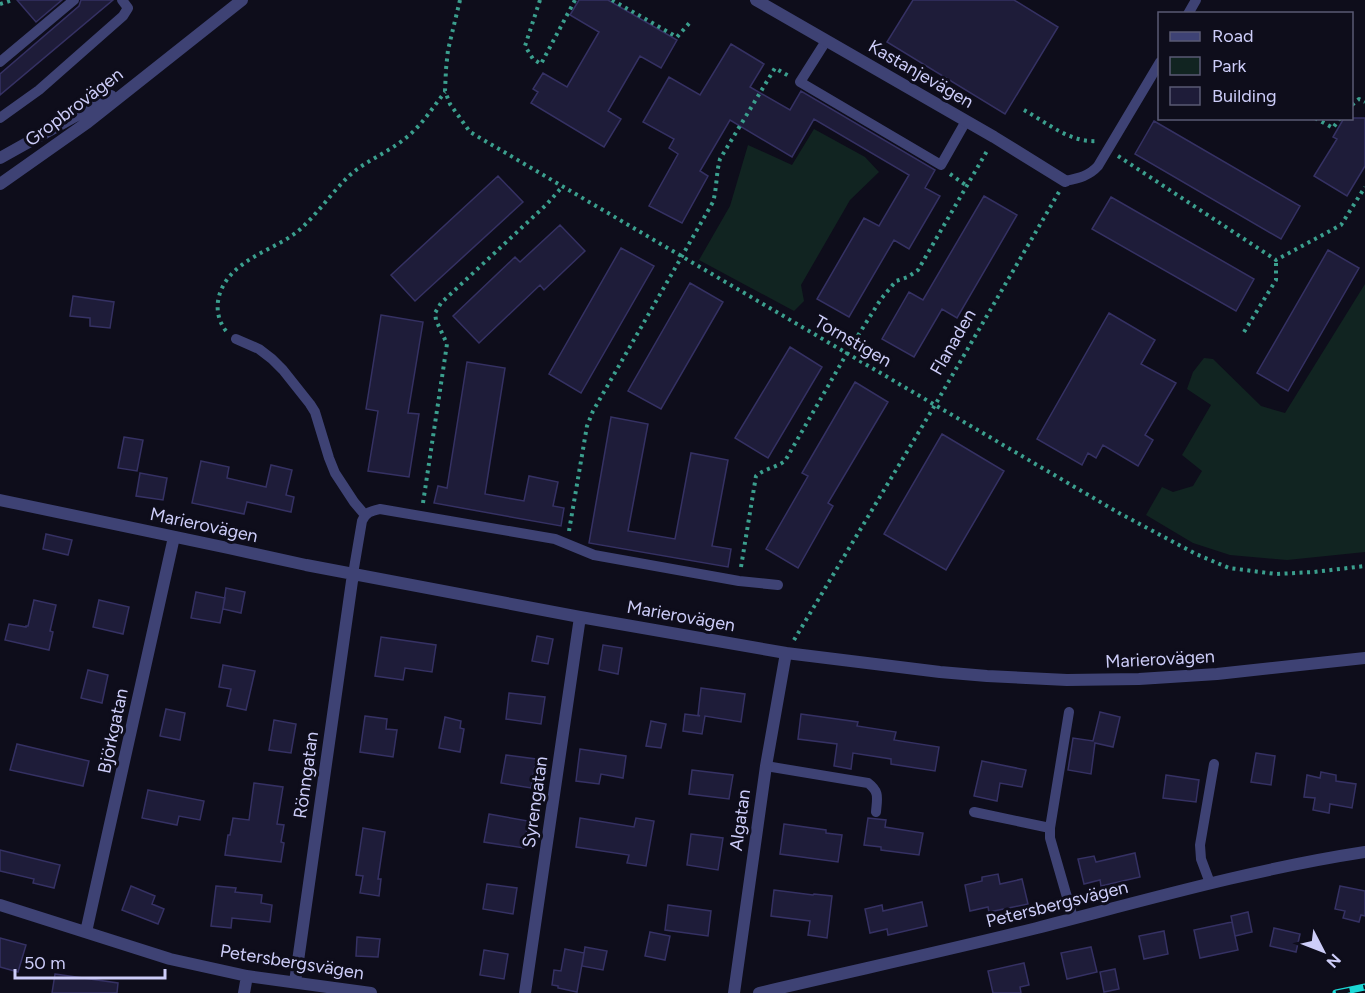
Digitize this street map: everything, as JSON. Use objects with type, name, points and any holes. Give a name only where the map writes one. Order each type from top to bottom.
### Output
[{"type":"street","name":"Gropbrovägen","points":[[0,184],[88,122],[242,0]]},
{"type":"street","name":"Kastanjevägen","points":[[756,0],[994,137],[1065,182]]},
{"type":"street","name":"Gropbrovägen","points":[[0,158],[141,79]]},
{"type":"street","name":"Marierovägen","points":[[0,500],[353,574],[580,617],[786,653],[951,673],[1067,680],[1140,679],[1217,674],[1365,658]]},
{"type":"street","name":"Björkgatan","points":[[86,932],[174,537]]},
{"type":"street","name":"Rönngatan","points":[[295,982],[353,574]]},
{"type":"street","name":"Syrengatan","points":[[525,993],[580,617]]},
{"type":"street","name":"Algatan","points":[[734,993],[766,766],[786,653]]},
{"type":"street","name":"Petersbergsvägen","points":[[759,993],[994,938],[1278,867],[1365,852]]},
{"type":"street","name":"Petersbergsvägen","points":[[0,905],[170,958],[247,976],[371,993]]},
{"type":"street","points":[[244,993],[247,976]]},
{"type":"lane","points":[[0,62],[74,0]]},
{"type":"lane","points":[[0,118],[39,90],[123,16],[126,3]]},
{"type":"lane","points":[[826,41],[800,82],[940,165],[966,121]]},
{"type":"lane","points":[[1065,182],[1092,172],[1109,150],[1158,65]]},
{"type":"lane","points":[[236,339],[272,359],[310,404],[315,412],[335,473],[365,515]]},
{"type":"lane","points":[[353,574],[362,521],[370,511],[380,509],[555,539],[594,555],[739,581],[778,585]]},
{"type":"lane","points":[[1069,712],[1050,838],[1073,918]]},
{"type":"lane","points":[[1210,883],[1201,859],[1200,845],[1214,764]]},
{"type":"lane","points":[[766,766],[867,783],[873,786],[877,793],[876,812]]},
{"type":"lane","points":[[974,812],[1050,828]]},
{"type":"path","points":[[0,4],[13,0]]},
{"type":"path","points":[[236,339],[225,330],[217,313],[219,295],[228,278],[243,265],[298,230],[361,166],[408,137],[419,126],[445,92],[448,50],[460,0]]},
{"type":"path","points":[[540,0],[525,46],[533,59],[541,64],[575,0]]},
{"type":"path","points":[[612,0],[677,37],[692,20]]},
{"type":"path","points":[[566,544],[587,426],[593,411],[713,202],[720,159],[775,68],[800,82]]},
{"type":"path","name":"Tornstigen","points":[[445,92],[450,104],[470,132],[1119,513],[1196,554],[1229,568],[1276,574],[1365,566]]},
{"type":"path","points":[[1024,110],[1073,138],[1089,142],[1103,140],[1119,132]]},
{"type":"path","points":[[1319,120],[1333,128],[1339,120]]},
{"type":"path","points":[[739,581],[756,476],[784,461],[846,353],[881,299],[896,281],[918,270],[994,137]]},
{"type":"path","points":[[1109,150],[1276,260]]},
{"type":"path","name":"Flanaden","points":[[786,653],[935,405],[1065,182]]},
{"type":"path","points":[[421,516],[447,344],[435,313],[441,303],[546,205],[562,186]]},
{"type":"path","points":[[1276,260],[1341,225],[1365,187]]},
{"type":"path","points":[[1244,332],[1276,280],[1276,260]]},
{"type":"green space","points":[[814,129],[865,157],[879,172],[850,200],[801,285],[804,301],[794,311],[699,260],[730,206],[748,145],[792,165]]},
{"type":"green space","points":[[1365,284],[1365,552],[1287,560],[1230,555],[1193,543],[1146,515],[1162,487],[1173,492],[1193,486],[1202,471],[1182,455],[1211,405],[1187,389],[1193,372],[1204,358],[1213,359],[1261,406],[1285,413]]},
{"type":"building","points":[[17,0],[62,0],[36,22]]},
{"type":"building","points":[[81,0],[113,0],[0,95],[0,74],[79,6]]},
{"type":"building","points":[[579,0],[608,0],[677,40],[661,68],[640,56],[608,111],[621,119],[604,147],[531,103],[538,92],[533,89],[543,73],[567,87],[599,32],[570,15]]},
{"type":"building","points":[[913,0],[1014,0],[1058,27],[1005,114],[887,42]]},
{"type":"building","points":[[731,44],[764,64],[750,87],[790,110],[801,91],[935,170],[925,188],[940,196],[909,249],[894,240],[849,317],[817,299],[864,218],[879,226],[909,175],[814,119],[792,157],[730,120],[700,171],[708,176],[682,223],[649,206],[678,154],[669,148],[674,139],[643,122],[669,77],[700,95]]},
{"type":"building","points":[[1365,118],[1365,166],[1347,196],[1314,176],[1337,139],[1333,137],[1343,120]]},
{"type":"building","points":[[1154,121],[1300,206],[1281,239],[1135,154]]},
{"type":"building","points":[[498,176],[523,202],[415,301],[391,275]]},
{"type":"building","points":[[984,196],[1017,215],[957,318],[942,309],[914,357],[882,339],[909,292],[923,300]]},
{"type":"building","points":[[1111,197],[1254,279],[1236,311],[1092,229]]},
{"type":"building","points":[[560,225],[585,251],[544,290],[540,285],[479,343],[453,316],[515,257],[520,262]]},
{"type":"building","points":[[621,248],[654,266],[581,393],[549,374]]},
{"type":"building","points":[[1328,250],[1359,268],[1288,391],[1257,373]]},
{"type":"building","points":[[690,283],[723,302],[661,409],[628,391]]},
{"type":"building","points":[[73,296],[114,302],[110,328],[90,326],[90,318],[70,316]]},
{"type":"building","points":[[1109,313],[1155,340],[1141,364],[1176,383],[1145,435],[1153,440],[1138,466],[1103,445],[1096,458],[1088,453],[1082,465],[1037,439]]},
{"type":"building","points":[[381,315],[423,322],[408,413],[419,414],[409,477],[368,471],[378,411],[366,409]]},
{"type":"building","points":[[790,347],[822,367],[768,458],[735,438]]},
{"type":"building","points":[[467,362],[505,368],[485,494],[524,501],[529,476],[558,482],[553,506],[564,508],[561,526],[434,503],[438,486],[447,488]]},
{"type":"building","points":[[855,382],[888,402],[828,503],[833,506],[798,568],[766,549],[808,476],[802,473]]},
{"type":"building","points":[[611,417],[648,424],[628,531],[675,539],[691,453],[728,460],[712,546],[731,549],[728,567],[589,543]]},
{"type":"building","points":[[942,434],[1004,471],[946,570],[884,534]]},
{"type":"building","points":[[124,437],[143,440],[137,471],[118,468]]},
{"type":"building","points":[[201,461],[229,467],[227,478],[266,487],[271,465],[292,470],[286,495],[294,497],[291,512],[247,502],[244,514],[192,503]]},
{"type":"building","points":[[140,473],[167,478],[163,500],[136,496]]},
{"type":"building","points":[[46,534],[72,540],[68,555],[43,549]]},
{"type":"building","points":[[226,588],[245,592],[241,613],[223,609]]},
{"type":"building","points":[[196,592],[225,598],[220,623],[191,618]]},
{"type":"building","points":[[34,600],[56,605],[50,631],[53,632],[49,650],[5,640],[9,624],[28,626]]},
{"type":"building","points":[[99,600],[129,607],[123,634],[93,627]]},
{"type":"building","points":[[537,636],[553,639],[548,664],[532,661]]},
{"type":"building","points":[[381,637],[436,645],[432,672],[405,668],[403,680],[375,676]]},
{"type":"building","points":[[603,645],[622,648],[618,674],[599,670]]},
{"type":"building","points":[[223,665],[255,671],[246,710],[227,706],[231,689],[219,687]]},
{"type":"building","points":[[88,670],[108,675],[102,703],[81,698]]},
{"type":"building","points":[[701,688],[745,694],[741,722],[705,716],[702,734],[683,731],[685,714],[700,716],[698,715]]},
{"type":"building","points":[[509,693],[545,697],[541,724],[506,719]]},
{"type":"building","points":[[166,709],[185,713],[180,740],[160,736]]},
{"type":"building","points":[[1100,712],[1120,717],[1113,747],[1095,743],[1091,774],[1068,770],[1073,738],[1093,741]]},
{"type":"building","points":[[801,714],[858,722],[857,726],[896,732],[894,740],[939,747],[935,771],[891,764],[891,759],[853,753],[851,769],[834,766],[837,744],[798,739]]},
{"type":"building","points":[[365,716],[387,719],[386,729],[397,730],[393,757],[360,752]]},
{"type":"building","points":[[445,717],[461,721],[460,728],[464,729],[460,752],[439,748]]},
{"type":"building","points":[[274,720],[296,724],[291,753],[269,750]]},
{"type":"building","points":[[651,721],[666,724],[661,748],[646,746]]},
{"type":"building","points":[[17,744],[89,761],[83,786],[10,770]]},
{"type":"building","points":[[580,749],[626,756],[623,778],[601,774],[599,784],[576,781]]},
{"type":"building","points":[[1256,753],[1275,756],[1271,785],[1251,782]]},
{"type":"building","points":[[506,755],[536,759],[531,788],[501,783]]},
{"type":"building","points":[[982,761],[1026,770],[1022,787],[1000,783],[997,801],[974,796]]},
{"type":"building","points":[[692,770],[733,775],[729,799],[689,794]]},
{"type":"building","points":[[1321,772],[1336,775],[1336,781],[1356,784],[1352,808],[1330,804],[1329,813],[1313,810],[1315,798],[1304,797],[1307,775],[1320,778]]},
{"type":"building","points":[[1166,775],[1199,780],[1196,802],[1163,798]]},
{"type":"building","points":[[254,783],[283,787],[277,824],[284,825],[281,862],[225,855],[233,818],[249,820]]},
{"type":"building","points":[[148,790],[204,801],[200,820],[179,816],[177,825],[142,818]]},
{"type":"building","points":[[489,814],[528,821],[524,848],[484,842]]},
{"type":"building","points":[[580,818],[634,827],[636,818],[654,821],[646,866],[627,863],[629,855],[576,847]]},
{"type":"building","points":[[868,818],[886,820],[885,827],[923,833],[919,855],[881,850],[881,847],[864,845]]},
{"type":"building","points":[[784,824],[826,830],[826,833],[842,835],[838,862],[780,854]]},
{"type":"building","points":[[363,828],[385,832],[378,879],[381,879],[379,896],[360,893],[363,876],[356,875]]},
{"type":"building","points":[[691,834],[723,838],[718,870],[687,865]]},
{"type":"building","points":[[0,850],[60,865],[54,888],[33,883],[34,879],[0,871]]},
{"type":"building","points":[[1135,853],[1140,877],[1101,886],[1100,880],[1084,884],[1078,859],[1094,856],[1096,862]]},
{"type":"building","points":[[998,874],[1000,884],[1022,879],[1028,904],[989,912],[988,907],[970,911],[965,885],[982,881],[982,877]]},
{"type":"building","points":[[487,884],[517,888],[513,914],[483,909]]},
{"type":"building","points":[[131,886],[155,896],[152,904],[164,909],[158,924],[122,910]]},
{"type":"building","points":[[216,886],[236,888],[235,892],[262,895],[261,903],[272,905],[270,922],[232,918],[231,928],[211,926]]},
{"type":"building","points":[[1340,886],[1365,891],[1365,916],[1361,915],[1359,922],[1343,918],[1345,911],[1335,909]]},
{"type":"building","points":[[774,890],[832,896],[827,938],[808,935],[810,921],[771,916]]},
{"type":"building","points":[[922,902],[927,926],[888,935],[887,929],[870,933],[865,909],[882,905],[883,911]]},
{"type":"building","points":[[668,905],[711,911],[708,936],[665,930]]},
{"type":"building","points":[[1248,912],[1252,932],[1235,936],[1231,916]]},
{"type":"building","points":[[1232,922],[1238,950],[1200,958],[1194,930]]},
{"type":"building","points":[[1274,928],[1300,934],[1296,952],[1270,946]]},
{"type":"building","points":[[1164,931],[1168,954],[1144,959],[1139,936]]},
{"type":"building","points":[[650,932],[670,936],[665,960],[645,956]]},
{"type":"building","points":[[357,937],[380,939],[378,957],[356,956]]},
{"type":"building","points":[[0,938],[26,945],[18,972],[0,967]]},
{"type":"building","points":[[585,947],[607,951],[603,970],[582,966]]},
{"type":"building","points":[[1091,947],[1097,972],[1067,979],[1061,953]]},
{"type":"building","points":[[565,949],[584,953],[577,992],[552,985],[554,970],[561,971]]},
{"type":"building","points":[[484,950],[508,954],[504,979],[480,975]]},
{"type":"building","points":[[1024,963],[1029,985],[1020,987],[1021,993],[993,993],[988,971]]},
{"type":"building","points":[[1115,969],[1119,989],[1104,992],[1100,972]]},
{"type":"building","points":[[55,974],[118,983],[117,993],[52,993]]},
{"type":"railway","points":[[1336,993],[1365,987]]}]
